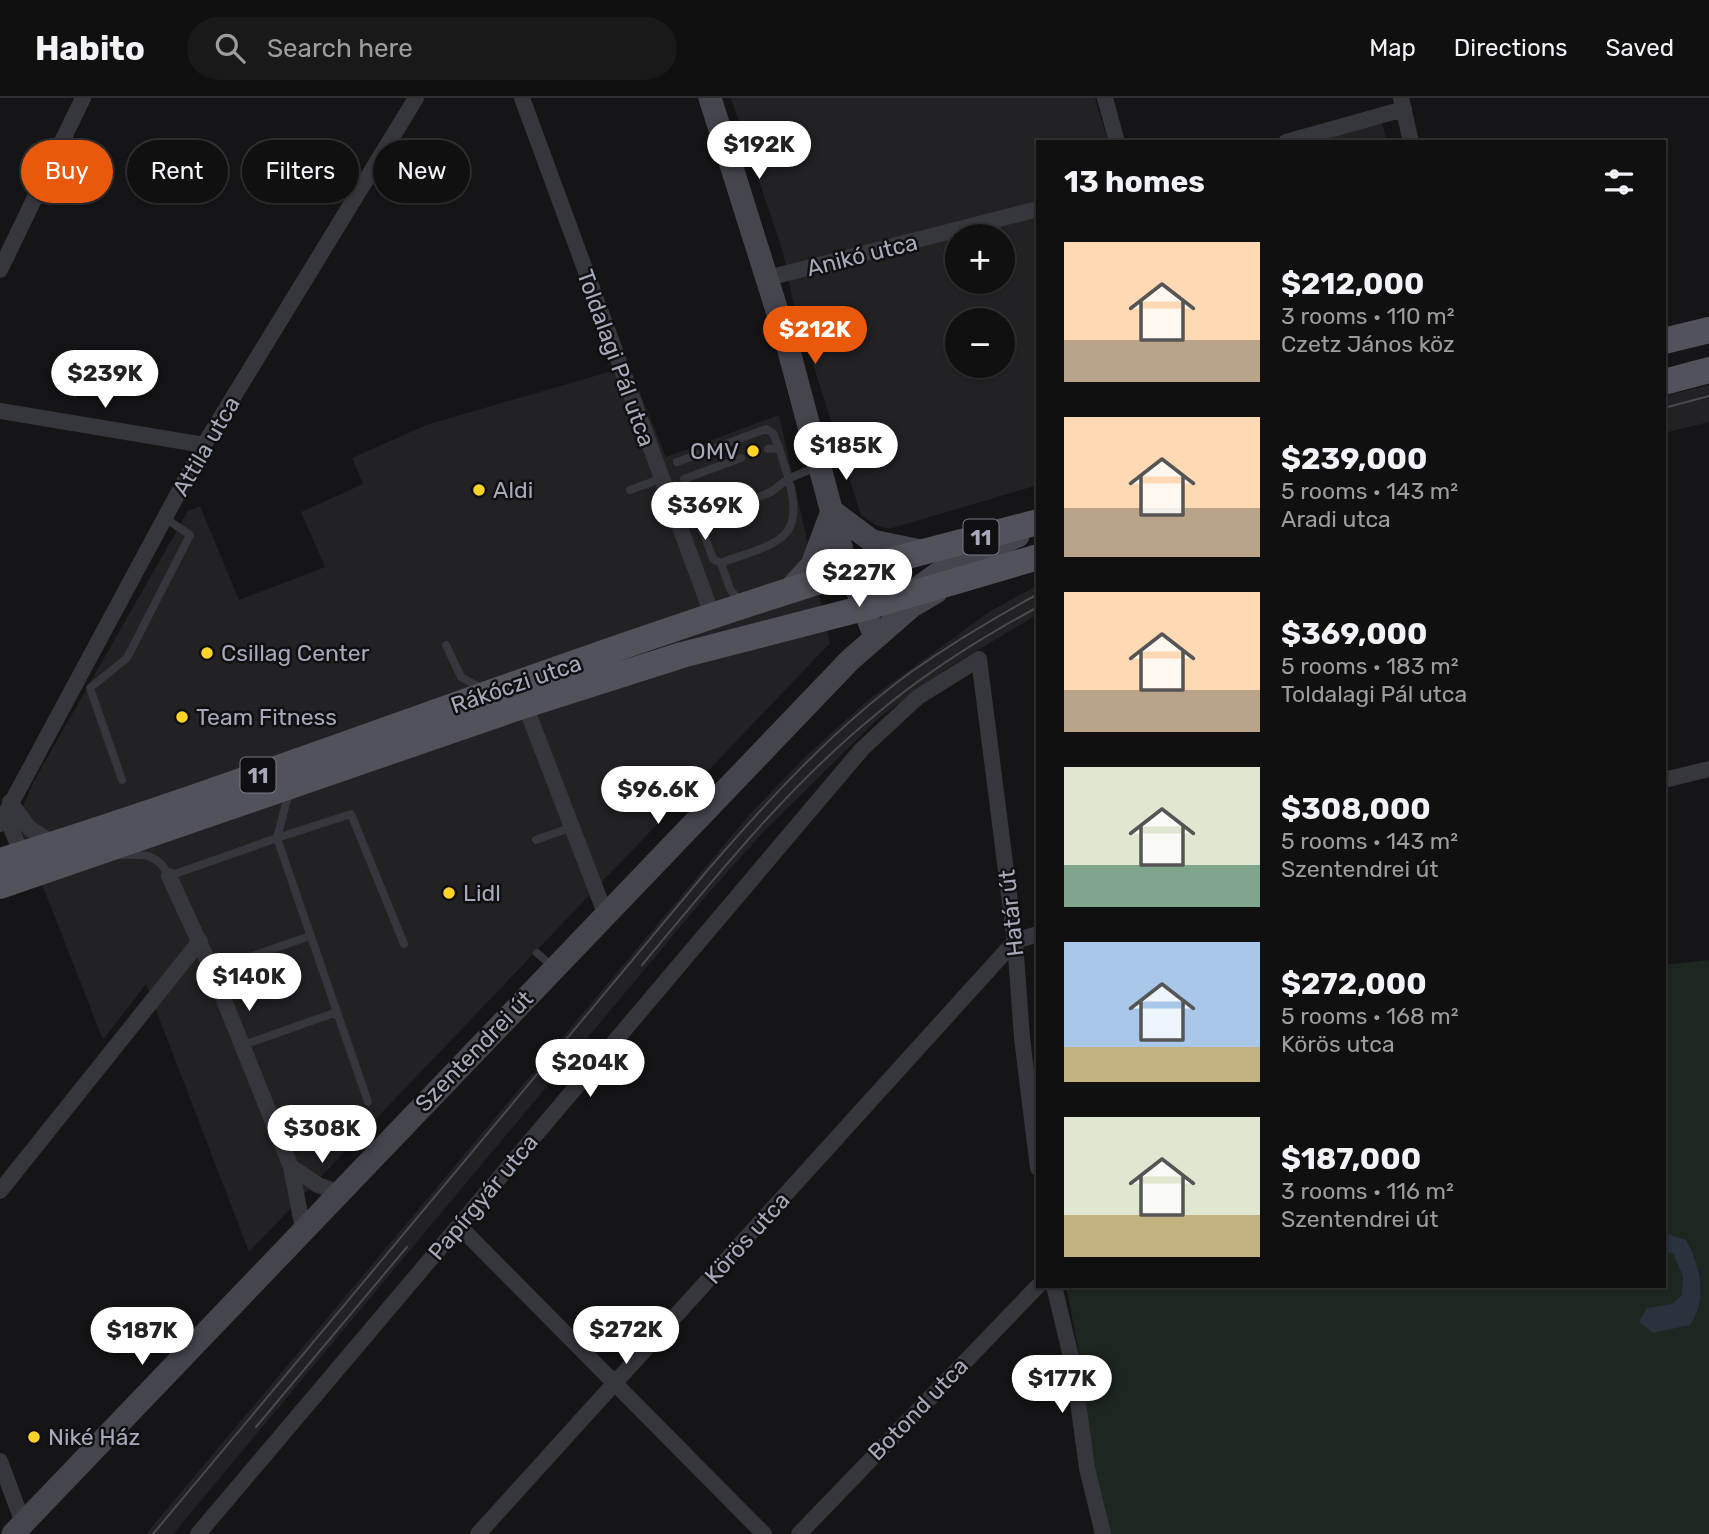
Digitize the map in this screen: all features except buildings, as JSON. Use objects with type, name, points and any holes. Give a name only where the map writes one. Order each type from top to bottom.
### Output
[{"type":"main road","points":[[710,98],[768,278],[849,572],[868,617]]},
{"type":"main road","points":[[1666,341],[1709,330]]},
{"type":"main road","points":[[1666,381],[1709,370]]},
{"type":"main road","points":[[832,511],[872,541],[924,552]]},
{"type":"main road","points":[[786,593],[812,565],[832,511]]},
{"type":"main road","name":"Rákóczi utca","points":[[10,858],[121,824],[494,690],[849,572],[1036,524]]},
{"type":"main road","points":[[910,594],[951,564],[1008,541],[1036,525]]},
{"type":"main road","name":"Szentendrei út","points":[[18,1529],[338,1192],[546,961],[605,913],[850,660],[912,606],[954,582],[1036,558]]},
{"type":"main road","name":"Rákóczi utca","points":[[0,886],[525,705],[682,655],[868,617],[910,594],[954,582]]},
{"type":"main road","name":"Szentendrei út","points":[[850,660],[868,617]]},
{"type":"street","points":[[0,270],[83,98]]},
{"type":"street","name":"Attila utca","points":[[0,824],[204,445],[416,98]]},
{"type":"street","name":"Toldalagi Pál utca","points":[[522,98],[713,617]]},
{"type":"street","points":[[1105,98],[1116,140]]},
{"type":"street","points":[[1292,140],[1402,104],[1411,140]]},
{"type":"street","name":"Anikó utca","points":[[768,278],[1036,210]]},
{"type":"street","points":[[0,411],[204,445]]},
{"type":"street","name":"Határ út","points":[[979,659],[1015,941],[1022,1038],[1036,1152]]},
{"type":"street","name":"Papírgyár utca","points":[[198,1534],[862,749],[918,697],[979,659]]},
{"type":"street","points":[[525,705],[605,913]]},
{"type":"street","points":[[1666,780],[1709,769]]},
{"type":"street","points":[[10,802],[29,828],[56,845]]},
{"type":"street","points":[[10,802],[10,858],[42,873]]},
{"type":"street","points":[[169,876],[222,993],[291,1167],[303,1229]]},
{"type":"street","points":[[1015,941],[1036,935]]},
{"type":"street","points":[[0,1191],[200,941]]},
{"type":"street","name":"Körös utca","points":[[478,1534],[1015,941]]},
{"type":"street","points":[[291,1167],[318,1185],[338,1192]]},
{"type":"street","points":[[459,1226],[764,1534]]},
{"type":"street","name":"Botond utca","points":[[799,1534],[1036,1288]]},
{"type":"street","points":[[1054,1288],[1073,1366],[1087,1468],[1103,1534]]},
{"type":"street","points":[[0,1461],[18,1529]]},
{"type":"lane","points":[[677,462],[766,429],[773,433],[788,479],[794,509],[788,530],[775,541],[721,563]]},
{"type":"lane","points":[[768,449],[779,448]]},
{"type":"lane","points":[[741,458],[684,479],[713,559],[721,563],[730,589],[744,607]]},
{"type":"lane","points":[[698,520],[771,492],[788,479],[818,466]]},
{"type":"lane","points":[[630,490],[660,479]]},
{"type":"lane","points":[[122,780],[90,688],[127,658],[190,535],[165,518]]},
{"type":"lane","points":[[446,645],[461,677],[476,687],[494,690]]},
{"type":"lane","points":[[292,785],[281,814],[277,838],[368,1102]]},
{"type":"lane","points":[[111,859],[148,854],[163,863],[169,876],[351,814],[404,944]]},
{"type":"lane","points":[[536,840],[572,827]]},
{"type":"lane","points":[[42,873],[77,870]]},
{"type":"lane","points":[[212,970],[310,936]]},
{"type":"lane","points":[[222,993],[261,979],[253,956]]},
{"type":"lane","points":[[243,1045],[337,1012]]},
{"type":"shaded area","points":[[731,98],[1095,98],[1107,140],[1036,140],[1036,486],[889,529],[876,525],[861,515],[793,301],[783,252]]},
{"type":"shaded area","points":[[1382,122],[1386,140],[1317,140]]},
{"type":"shaded area","points":[[629,366],[666,457],[779,415],[830,643],[249,1252],[146,984],[103,1040],[17,820],[35,779],[188,511],[200,506],[239,600],[325,567],[301,512],[363,484],[352,458],[426,425]]},
{"type":"shaded area","points":[[1709,385],[1709,422],[1666,433],[1666,396]]},
{"type":"shaded area","points":[[1036,586],[1036,615],[948,668],[880,717],[765,830],[700,903],[173,1534],[146,1534],[750,814],[805,757],[868,700],[989,612]]},
{"type":"shaded area","points":[[1709,960],[1709,1534],[1103,1534],[1078,1391],[1086,1389],[1066,1288],[1666,1288],[1666,965]]},
{"type":"water","points":[[1666,1234],[1686,1240],[1691,1250],[1700,1282],[1699,1305],[1690,1325],[1653,1333],[1639,1322],[1647,1308],[1672,1304],[1682,1295],[1683,1276],[1673,1253],[1666,1252]]},
{"type":"tram line","points":[[1666,407],[1709,396]]},
{"type":"tram line","points":[[153,1534],[753,818],[828,741],[882,694],[973,631],[1036,595]]},
{"type":"tram line","points":[[642,965],[752,835],[842,744],[893,700],[933,671],[1036,608]]},
{"type":"tram line","points":[[256,1427],[407,1247]]},
{"type":"place","name":"OMV","points":[[753,451]]},
{"type":"place","name":"Aldi","points":[[479,490]]},
{"type":"place","name":"Csillag Center","points":[[207,653]]},
{"type":"place","name":"Team Fitness","points":[[182,717]]},
{"type":"place","name":"Lidl","points":[[449,893]]},
{"type":"place","name":"Niké Ház","points":[[34,1437]]}]
